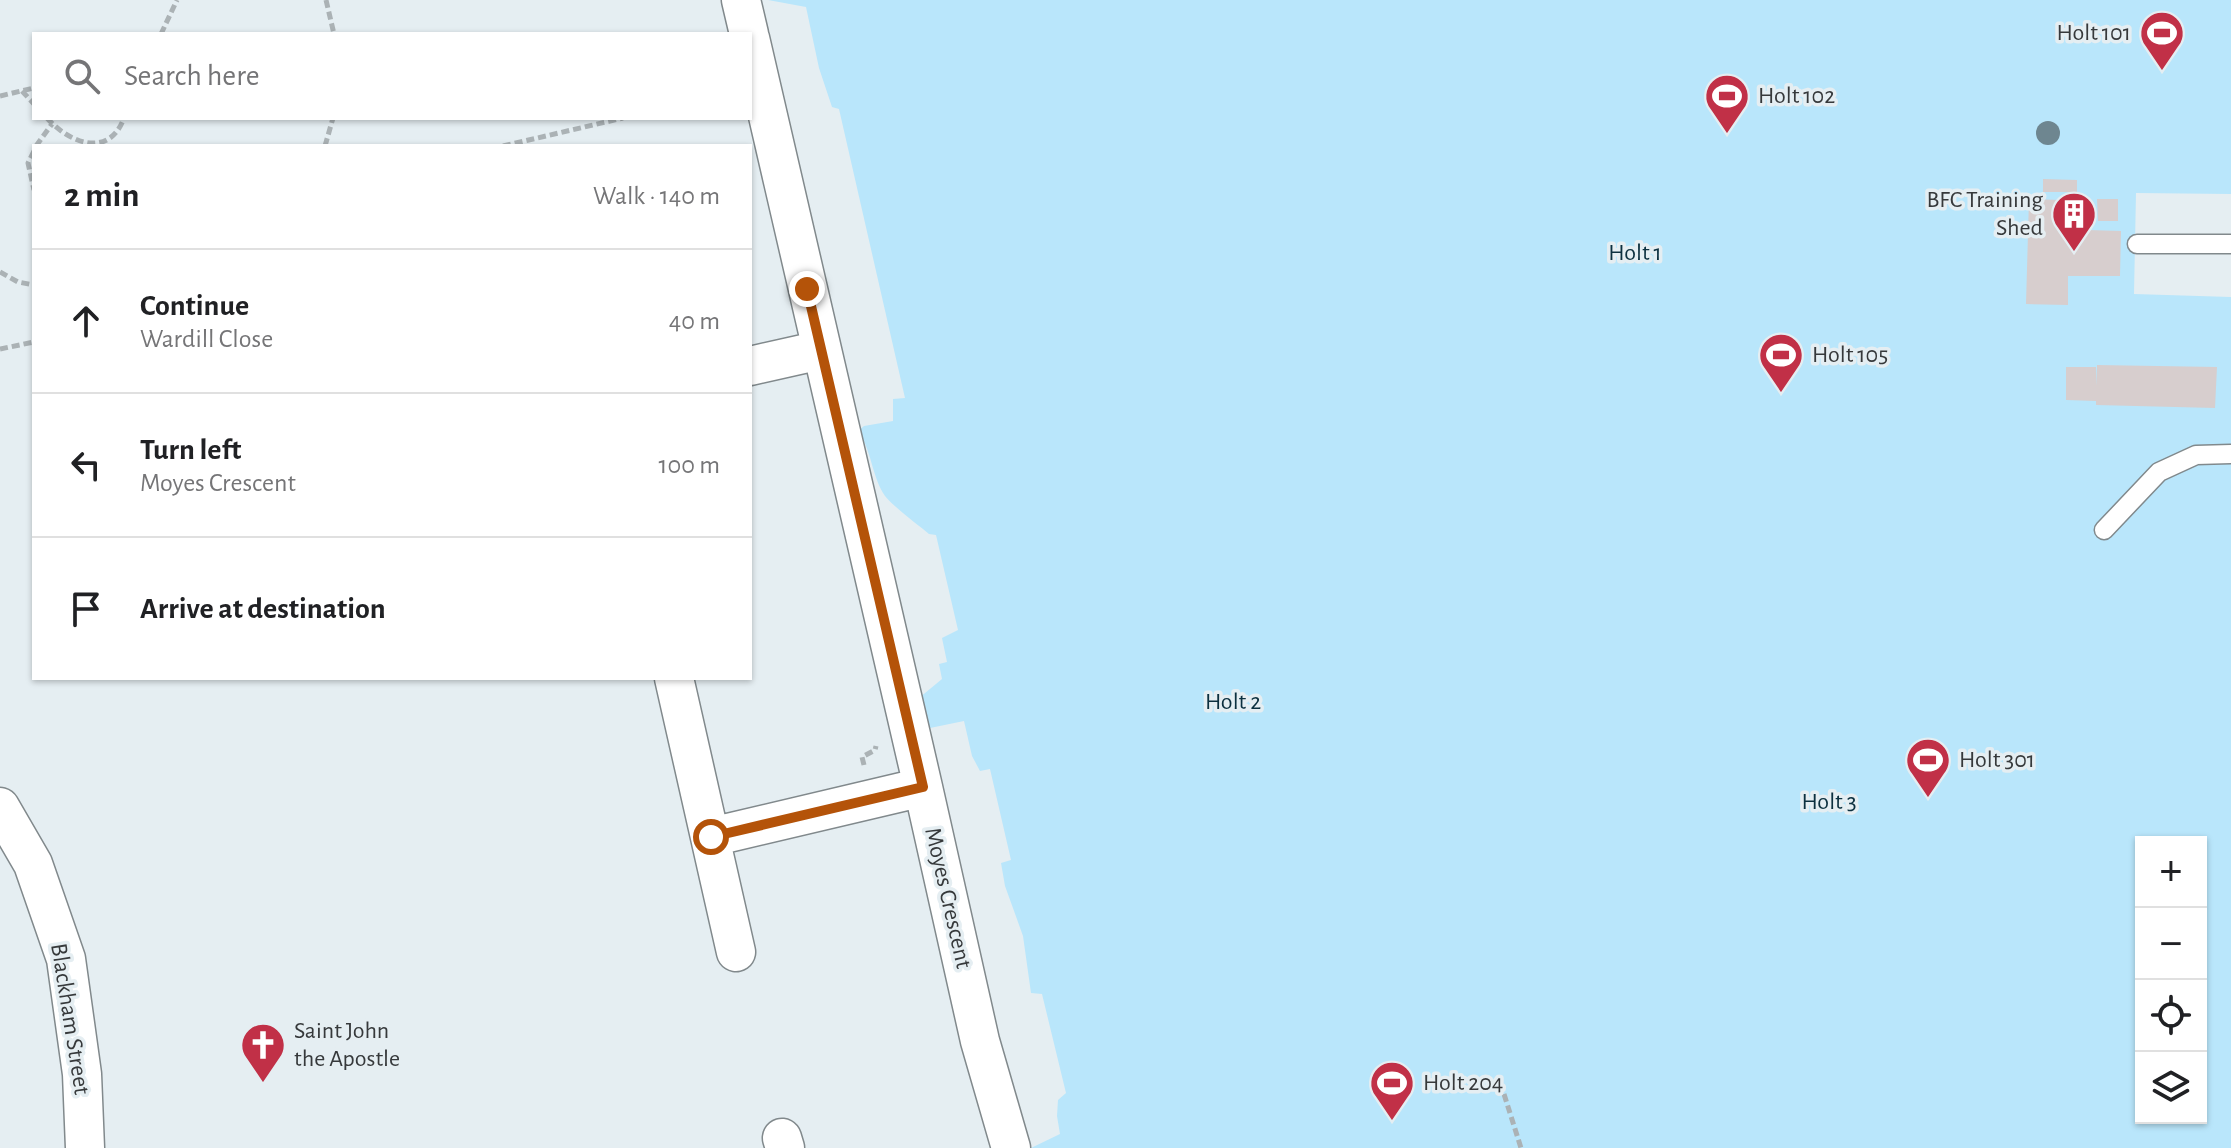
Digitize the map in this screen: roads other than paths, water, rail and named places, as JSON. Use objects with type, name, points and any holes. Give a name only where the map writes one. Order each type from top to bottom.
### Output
[{"type":"street","name":"Moyes Crescent","points":[[741,0],[749,32]]},
{"type":"street","name":"Moyes Crescent","points":[[752,45],[980,1041],[1011,1148]]},
{"type":"street","points":[[752,366],[821,350]]},
{"type":"street","points":[[674,680],[736,952]]},
{"type":"street","points":[[711,837],[923,787]]},
{"type":"street","name":"Blackham Street","points":[[0,807],[33,864],[66,959],[82,1074],[85,1148]]},
{"type":"lane","points":[[2137,244],[2231,244]]},
{"type":"lane","points":[[2104,530],[2159,472],[2196,455],[2231,454]]},
{"type":"place","name":"Holt 101","points":[[2162,72]]},
{"type":"place","name":"Holt 102","points":[[1727,135]]},
{"type":"place","name":"BFC Training Shed","points":[[2074,253]]},
{"type":"place","name":"Holt 105","points":[[1781,394]]},
{"type":"place","name":"Holt 301","points":[[1928,799]]},
{"type":"place","name":"Saint John the Apostle","points":[[263,1084]]},
{"type":"place","name":"Holt 204","points":[[1392,1122]]},
{"type":"park label","name":"Holt 1","points":[[1635,253]]},
{"type":"park label","name":"Holt 2","points":[[1233,702]]},
{"type":"park label","name":"Holt 3","points":[[1829,802]]}]
